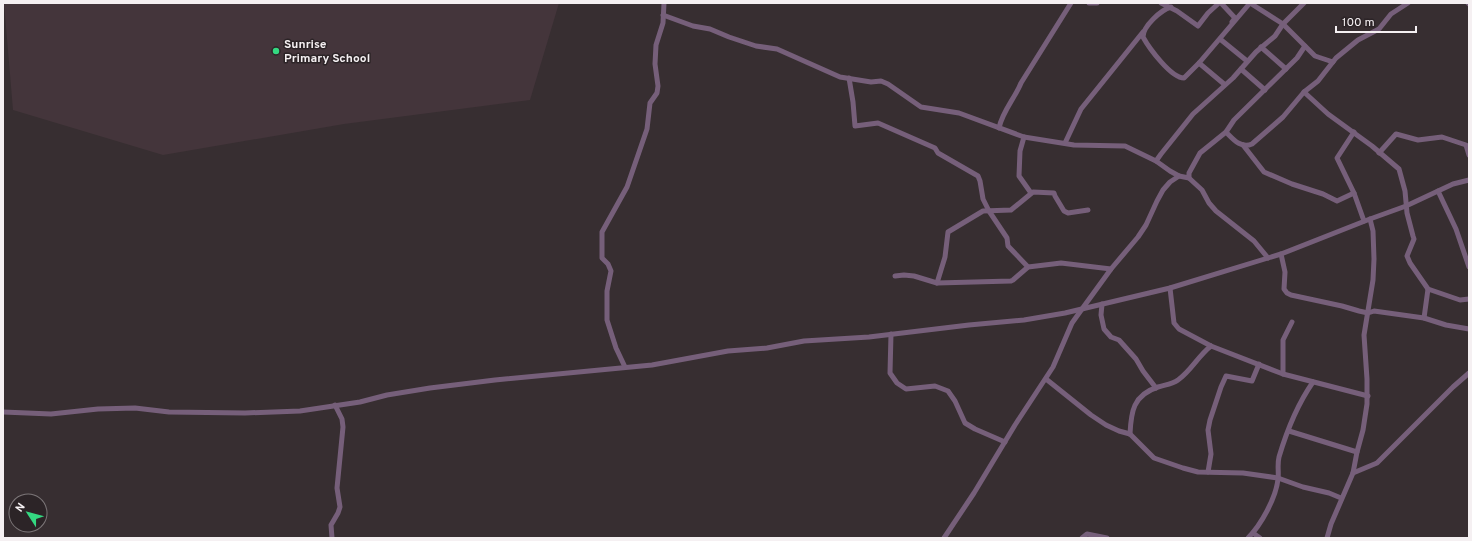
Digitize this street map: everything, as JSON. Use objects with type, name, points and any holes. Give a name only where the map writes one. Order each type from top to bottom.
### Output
[{"type":"street","points":[[625,367],[616,348],[606,320],[607,291],[611,271],[608,264],[602,258],[602,232],[627,186],[647,129],[650,103],[657,93],[658,86],[655,64],[656,45],[663,23],[664,3]]},
{"type":"street","points":[[999,128],[1000,120],[1021,83],[1071,3]]},
{"type":"street","points":[[1089,3],[1097,3]]},
{"type":"street","points":[[1161,3],[1171,7],[1198,26],[1208,13],[1220,3],[1235,18],[1220,38]]},
{"type":"street","points":[[1144,31],[1143,37],[1160,60],[1178,77],[1184,78],[1199,63],[1250,3],[1283,24],[1315,56],[1333,62]]},
{"type":"street","points":[[1156,161],[1190,118],[1241,69],[1261,47],[1267,44],[1275,36],[1283,24],[1304,3]]},
{"type":"street","points":[[1226,132],[1238,144],[1247,146],[1252,144],[1283,117],[1304,92],[1318,80],[1333,62],[1354,43],[1379,29],[1391,14],[1408,3]]},
{"type":"street","points":[[1065,143],[1082,109],[1160,12],[1171,7]]},
{"type":"street","points":[[663,15],[693,26],[710,29],[756,46],[777,49],[840,77],[871,82],[881,81],[888,84],[921,107],[959,113],[1024,137],[1074,145],[1125,146],[1156,161],[1179,176],[1189,178],[1202,190],[1209,203],[1216,211],[1254,241],[1268,258]]},
{"type":"street","points":[[1220,38],[1247,61]]},
{"type":"street","points":[[1189,178],[1189,173],[1200,153],[1226,132],[1234,120],[1297,58],[1305,46]]},
{"type":"street","points":[[1261,47],[1286,69]]},
{"type":"street","points":[[1199,63],[1224,84]]},
{"type":"street","points":[[1241,69],[1265,90]]},
{"type":"street","points":[[849,78],[855,126],[878,123],[935,148],[938,153],[978,176],[983,199],[1007,238],[1008,246],[1028,267]]},
{"type":"street","points":[[1304,92],[1328,114],[1354,132],[1399,169],[1405,191],[1406,206],[1414,239],[1407,256],[1410,263],[1428,289],[1460,300],[1469,299]]},
{"type":"street","points":[[1354,132],[1337,158],[1354,193],[1364,221]]},
{"type":"street","points":[[1379,153],[1396,134],[1418,140],[1442,137],[1466,145],[1469,155]]},
{"type":"street","points":[[1024,137],[1020,151],[1019,176],[1031,193]]},
{"type":"street","points":[[1243,145],[1264,172],[1292,184],[1323,194],[1337,201],[1354,193]]},
{"type":"street","points":[[944,538],[1046,379],[1058,357],[1072,323],[1110,269],[1138,237],[1146,225],[1163,190],[1170,182],[1179,176]]},
{"type":"street","points":[[3,412],[51,414],[98,409],[135,408],[169,412],[245,413],[300,411],[430,388],[495,380],[652,365],[728,351],[767,348],[804,341],[891,334],[1024,320],[1170,288],[1281,254],[1406,206],[1453,184],[1469,180]]},
{"type":"street","points":[[1438,191],[1456,230],[1469,267]]},
{"type":"street","points":[[937,283],[945,256],[948,232],[978,214],[989,211],[1001,212],[1011,210],[1033,192],[1054,193],[1054,196],[1064,211],[1068,213],[1088,210]]},
{"type":"street","points":[[1327,538],[1331,524],[1353,473],[1363,430],[1368,396],[1364,335],[1373,280],[1373,231],[1370,219]]},
{"type":"street","points":[[1281,254],[1285,272],[1284,289],[1287,293],[1368,313],[1374,311],[1424,318],[1446,325],[1469,329]]},
{"type":"street","points":[[895,276],[914,276],[937,283],[1011,281],[1028,267],[1061,263],[1110,269]]},
{"type":"street","points":[[1170,288],[1174,323],[1180,329],[1211,346],[1283,374],[1368,396]]},
{"type":"street","points":[[1424,318],[1428,289]]},
{"type":"street","points":[[1102,304],[1101,314],[1104,329],[1110,337],[1119,340],[1136,359],[1156,388]]},
{"type":"street","points":[[1283,374],[1283,340],[1292,322]]},
{"type":"street","points":[[891,334],[890,373],[897,383],[906,389],[935,386],[948,391],[955,401],[965,423],[1005,442]]},
{"type":"street","points":[[1130,434],[1131,417],[1134,406],[1140,398],[1156,388],[1177,382],[1190,369],[1205,350],[1211,346]]},
{"type":"street","points":[[1208,472],[1211,454],[1208,430],[1221,387],[1226,376],[1252,381],[1259,364]]},
{"type":"street","points":[[1353,473],[1377,463],[1469,373]]},
{"type":"street","points":[[1046,379],[1106,425],[1130,434],[1154,458],[1198,472],[1243,473],[1278,478],[1342,498]]},
{"type":"street","points":[[1248,538],[1253,533],[1270,505],[1278,478],[1278,461],[1293,418],[1299,404],[1313,382]]},
{"type":"street","points":[[332,538],[331,525],[340,507],[337,488],[343,427],[342,419],[335,405]]},
{"type":"street","points":[[1289,431],[1357,452]]},
{"type":"street","points":[[1253,533],[1260,538]]},
{"type":"street","points":[[1082,538],[1087,534],[1107,538]]},
{"type":"shaded area","name":"Sunrise Primary School","points":[[4,3],[559,3],[530,100],[344,124],[163,155],[13,110]]},
{"type":"place","name":"Sunrise Primary School","points":[[276,51]]}]
